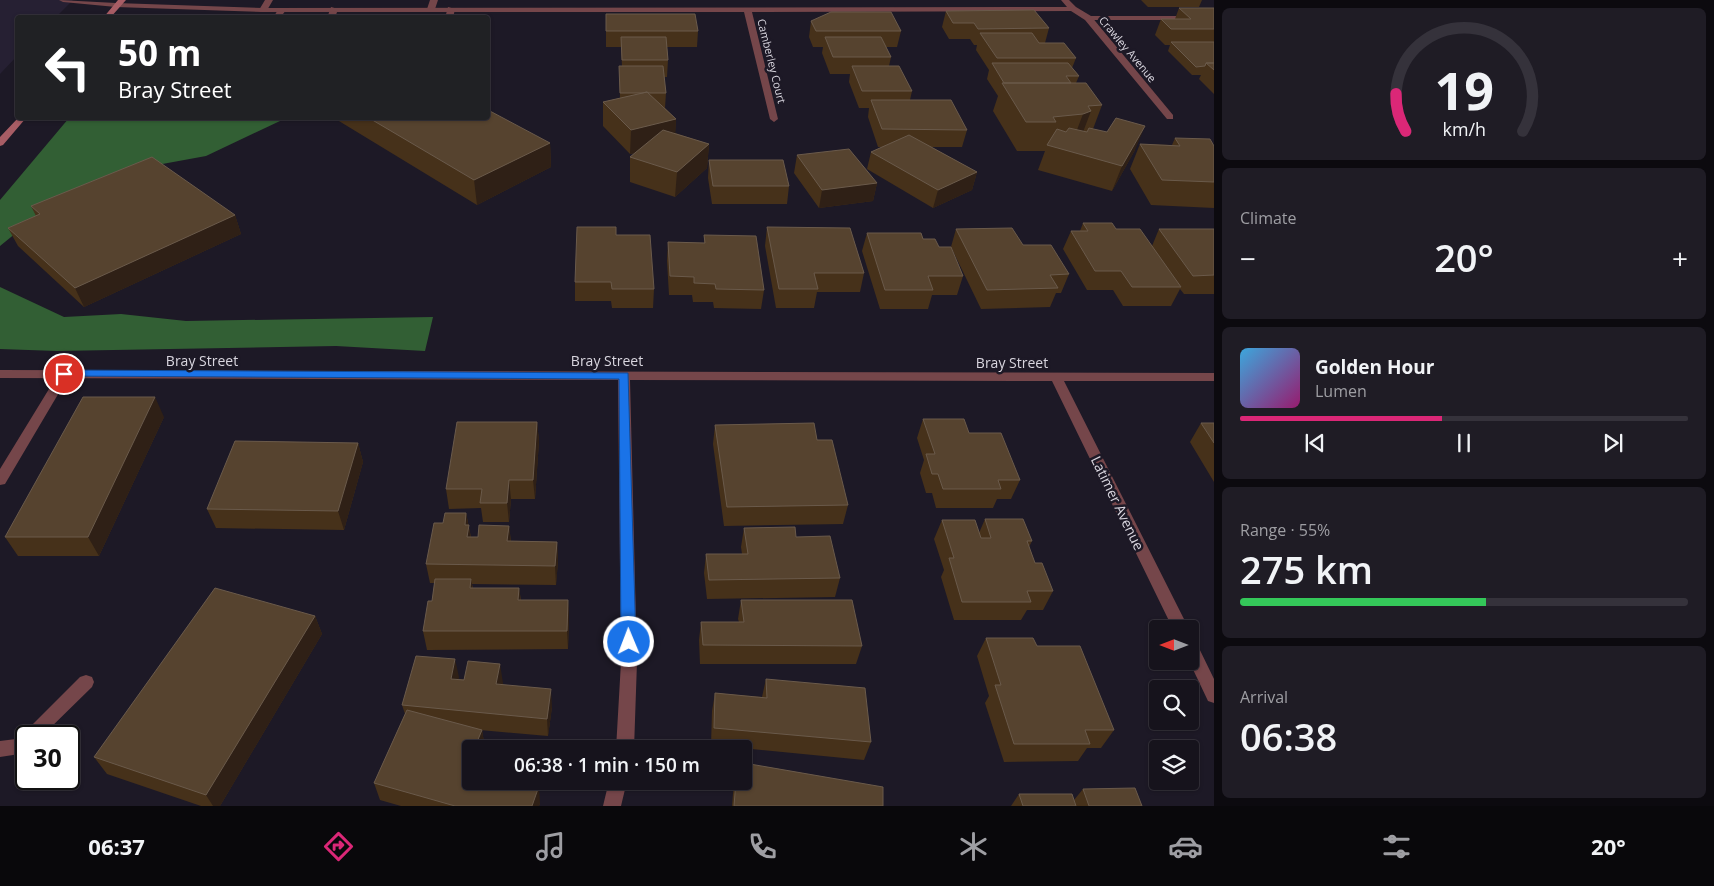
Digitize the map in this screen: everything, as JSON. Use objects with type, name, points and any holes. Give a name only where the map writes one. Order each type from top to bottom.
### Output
[{"type":"main road","points":[[109,15],[119,3]]},
{"type":"main road","points":[[0,143],[20,120]]},
{"type":"street","points":[[63,0],[263,10],[1072,9]]},
{"type":"street","points":[[263,10],[269,0]]},
{"type":"street","points":[[431,9],[434,0]]},
{"type":"street","name":"Crawley Avenue","points":[[1065,0],[1072,9],[1088,18],[1170,116]]},
{"type":"street","name":"Camberley Court","points":[[747,8],[774,119]]},
{"type":"street","points":[[450,15],[451,9]]},
{"type":"street","points":[[278,15],[282,10]]},
{"type":"street","points":[[332,15],[334,10]]},
{"type":"street","points":[[1088,18],[1214,18]]},
{"type":"street","name":"Bray Street","points":[[0,374],[1214,377]]},
{"type":"street","points":[[0,480],[64,374]]},
{"type":"street","points":[[624,376],[629,662],[625,740]]},
{"type":"street","name":"Latimer Avenue","points":[[1056,377],[1177,620]]},
{"type":"street","points":[[1199,666],[1214,696]]},
{"type":"street","points":[[42,725],[86,682]]},
{"type":"street","points":[[0,749],[15,747]]},
{"type":"street","points":[[612,806],[616,790]]},
{"type":"shaded area","points":[[0,0],[73,0],[58,15],[15,15],[15,58],[0,74]]},
{"type":"green space","points":[[67,120],[280,121],[206,156],[135,169],[43,211],[0,246],[0,200]]},
{"type":"green space","points":[[0,287],[64,317],[121,314],[186,321],[433,317],[425,351],[336,346],[57,351],[0,349]]},
{"type":"building","points":[[1179,8],[1214,8],[1214,29],[1171,29],[1161,19],[1191,19]]},
{"type":"building","points":[[1034,10],[1049,28],[978,29],[974,23],[953,23],[946,11]]},
{"type":"building","points":[[831,12],[891,12],[901,31],[816,31],[811,21]]},
{"type":"building","points":[[606,14],[695,14],[698,31],[606,31]]},
{"type":"building","points":[[980,33],[1032,33],[1039,43],[1064,43],[1076,58],[997,58]]},
{"type":"building","points":[[621,37],[666,37],[668,60],[622,60]]},
{"type":"building","points":[[825,37],[881,37],[891,57],[833,57]]},
{"type":"building","points":[[1171,42],[1214,42],[1214,63],[1206,63],[1205,66],[1196,67]]},
{"type":"building","points":[[992,63],[1068,63],[1079,76],[1066,76],[1071,83],[1004,83]]},
{"type":"building","points":[[1206,63],[1214,63],[1214,70]]},
{"type":"building","points":[[619,66],[663,66],[666,93],[620,93]]},
{"type":"building","points":[[852,66],[899,66],[912,91],[862,91]]},
{"type":"building","points":[[1002,83],[1086,83],[1102,105],[1088,106],[1091,111],[1083,114],[1053,117],[1056,122],[1026,122]]},
{"type":"building","points":[[647,92],[676,119],[631,130],[603,102]]},
{"type":"building","points":[[871,100],[951,100],[967,130],[882,129]]},
{"type":"building","points":[[490,111],[550,143],[474,180],[372,120],[490,120]]},
{"type":"building","points":[[1116,118],[1145,126],[1122,166],[1047,145],[1057,129],[1066,132],[1069,128],[1087,132],[1089,128],[1107,132]]},
{"type":"building","points":[[663,130],[709,144],[677,172],[630,157]]},
{"type":"building","points":[[909,135],[977,172],[938,190],[871,152]]},
{"type":"building","points":[[1175,138],[1210,139],[1214,146],[1214,182],[1162,180],[1140,144],[1180,146]]},
{"type":"building","points":[[849,149],[877,183],[822,190],[797,155]]},
{"type":"building","points":[[152,157],[235,215],[75,288],[8,228],[40,214],[31,206]]},
{"type":"building","points":[[709,160],[783,160],[789,186],[713,186]]},
{"type":"building","points":[[1083,223],[1112,223],[1116,229],[1140,229],[1181,287],[1132,287],[1121,271],[1095,271],[1071,231],[1088,231]]},
{"type":"building","points":[[577,227],[616,227],[616,235],[650,235],[654,289],[612,289],[611,282],[575,282]]},
{"type":"building","points":[[767,227],[850,228],[864,273],[814,273],[818,289],[779,289]]},
{"type":"building","points":[[1012,228],[1023,245],[1051,245],[1069,274],[1050,275],[1058,288],[987,290],[956,229]]},
{"type":"building","points":[[1159,229],[1214,229],[1214,275],[1193,276]]},
{"type":"building","points":[[867,233],[921,233],[923,239],[935,239],[939,247],[951,247],[963,276],[928,276],[933,290],[885,290]]},
{"type":"building","points":[[704,235],[756,236],[764,290],[716,289],[715,284],[694,283],[694,277],[670,276],[668,242],[705,243]]},
{"type":"building","points":[[83,397],[155,397],[88,537],[5,537]]},
{"type":"building","points":[[923,419],[964,419],[969,433],[1001,433],[1020,480],[998,480],[1001,489],[943,489],[938,474],[932,474],[926,454],[935,454]]},
{"type":"building","points":[[457,422],[537,422],[533,480],[509,480],[507,503],[480,503],[482,489],[446,489]]},
{"type":"building","points":[[814,423],[817,440],[832,440],[848,505],[727,507],[715,425]]},
{"type":"building","points":[[1201,423],[1214,423],[1214,443]]},
{"type":"building","points":[[235,441],[358,443],[338,511],[207,509]]},
{"type":"building","points":[[445,513],[466,513],[465,525],[469,525],[467,537],[478,537],[479,525],[509,526],[507,541],[557,542],[555,566],[426,564],[434,523],[443,523]]},
{"type":"building","points":[[985,519],[1023,519],[1032,541],[1027,541],[1035,563],[1042,563],[1053,591],[1027,591],[1031,602],[962,602],[949,558],[954,558],[942,520],[975,520],[981,538],[991,538]]},
{"type":"building","points":[[795,527],[796,537],[830,536],[840,578],[709,580],[706,554],[748,554],[744,528]]},
{"type":"building","points":[[435,579],[471,579],[470,588],[519,588],[518,600],[568,600],[567,631],[423,631],[428,601],[432,601]]},
{"type":"building","points":[[215,588],[315,616],[206,795],[94,757]]},
{"type":"building","points":[[741,600],[852,600],[862,646],[703,645],[701,622],[744,622]]},
{"type":"building","points":[[986,638],[1033,638],[1037,646],[1080,646],[1114,730],[1085,730],[1090,744],[1014,744],[995,685],[1001,685]]},
{"type":"building","points":[[416,656],[455,659],[451,679],[464,680],[468,661],[500,664],[496,684],[551,689],[547,719],[402,705]]},
{"type":"building","points":[[766,679],[865,688],[871,742],[714,728],[715,693],[767,698]]},
{"type":"building","points":[[407,710],[482,730],[478,740],[462,740],[462,790],[538,790],[532,806],[455,806],[374,783]]},
{"type":"building","points":[[752,764],[883,787],[883,806],[734,806],[735,790],[752,790]]},
{"type":"building","points":[[1135,788],[1142,806],[1089,806],[1083,789]]},
{"type":"building","points":[[1019,794],[1072,794],[1076,806],[1023,806]]},
{"type":"route","points":[[64,374],[624,376],[629,642]]}]
